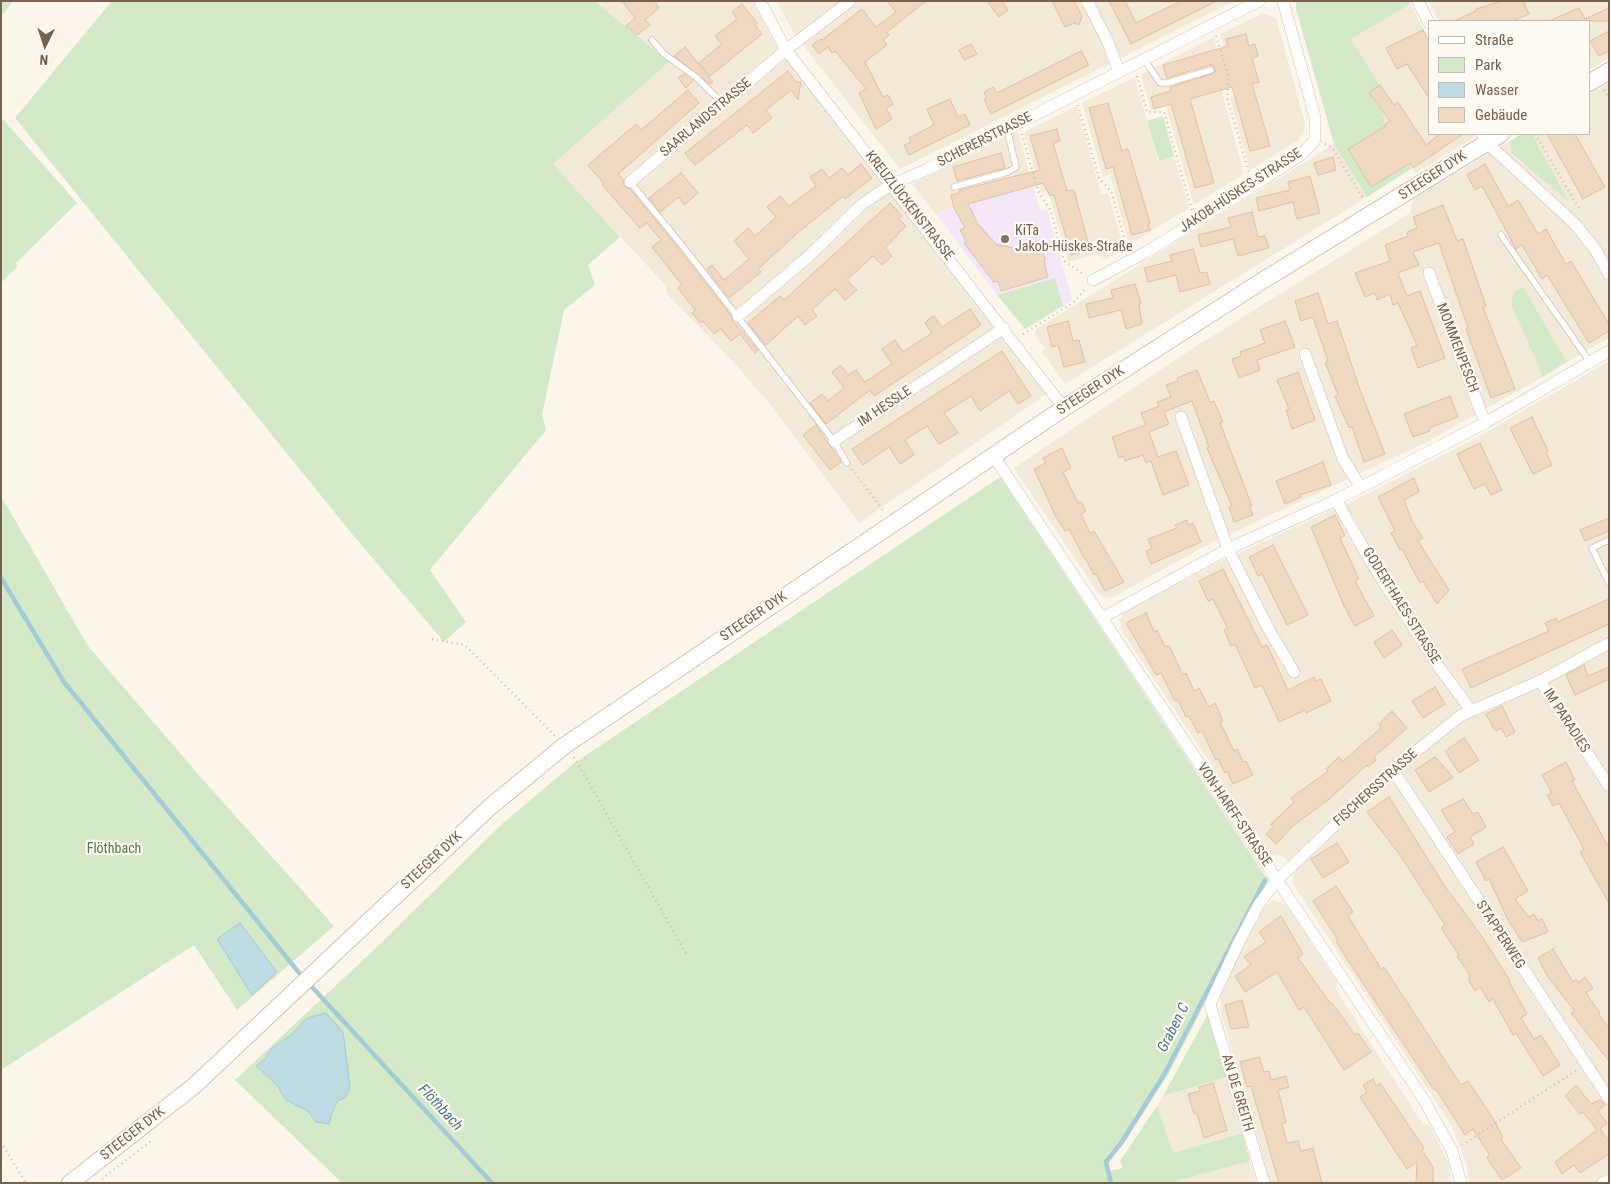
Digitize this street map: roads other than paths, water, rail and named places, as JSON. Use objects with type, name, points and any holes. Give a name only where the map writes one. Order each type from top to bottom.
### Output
[{"type":"street","name":"KREUZLÜCKENSTRASSE","points":[[760,1],[786,50],[1004,328],[1064,408]]},
{"type":"street","name":"SAARLANDSTRASSE","points":[[630,182],[786,50],[850,1]]},
{"type":"street","points":[[1087,1],[1107,40],[1119,72]]},
{"type":"street","name":"SCHERERSTRASSE","points":[[738,316],[808,257],[861,205],[892,184],[926,170],[1259,1]]},
{"type":"street","name":"JAKOB-HÜSKES-STRASSE","points":[[1093,280],[1195,222],[1253,186],[1301,155],[1314,140],[1315,117],[1282,1]]},
{"type":"street","points":[[1418,1],[1428,21]]},
{"type":"street","points":[[1590,82],[1609,71]]},
{"type":"street","name":"STEEGER DYK","points":[[70,1183],[194,1086],[490,807],[564,746],[1064,408],[1262,281],[1372,214],[1484,138],[1497,135]]},
{"type":"street","points":[[1484,138],[1582,233],[1606,262],[1609,274]]},
{"type":"street","name":"MOMMENPESCH","points":[[1429,273],[1486,423]]},
{"type":"street","name":"IM HESSLE","points":[[834,440],[1004,328]]},
{"type":"street","points":[[1102,618],[1228,549],[1336,500],[1486,423],[1609,351]]},
{"type":"street","points":[[1305,354],[1343,459],[1360,486]]},
{"type":"street","points":[[1181,417],[1228,549],[1269,630],[1294,672]]},
{"type":"street","name":"VON-HARFF-STRASSE","points":[[993,455],[1424,1100],[1452,1151],[1460,1183]]},
{"type":"street","name":"GODERT-HAES-STRASSE","points":[[1336,500],[1374,567],[1441,670],[1470,709]]},
{"type":"street","name":"FISCHERSSTRASSE","points":[[1210,1004],[1259,904],[1277,880],[1393,770],[1470,709],[1540,681],[1609,642]]},
{"type":"street","name":"IM PARADIES","points":[[1540,681],[1609,786]]},
{"type":"street","name":"STAPPERWEG","points":[[1393,770],[1585,1066],[1609,1099]]},
{"type":"street","name":"AN DE GREITH","points":[[1210,1004],[1264,1183]]},
{"type":"street","points":[[1603,1183],[1609,1180]]},
{"type":"lane","points":[[652,40],[664,54],[696,76],[723,104]]},
{"type":"lane","points":[[1139,62],[1160,83],[1168,83],[1211,70]]},
{"type":"lane","points":[[954,187],[1008,172],[1016,167],[1007,128]]},
{"type":"lane","name":"SAARLANDSTRASSE","points":[[630,182],[738,316]]},
{"type":"lane","points":[[1501,236],[1590,362]]},
{"type":"lane","points":[[738,316],[834,440],[847,463]]},
{"type":"lane","points":[[1609,540],[1592,548],[1609,583]]},
{"type":"water","points":[[240,923],[277,972],[252,995],[217,939]]},
{"type":"water","points":[[326,1013],[343,1032],[350,1087],[345,1098],[337,1101],[329,1124],[316,1122],[309,1112],[285,1099],[277,1085],[256,1066],[265,1059],[271,1049],[292,1034],[307,1018]]},
{"type":"waterway","name":"Flöthbach","points":[[1,578],[64,682],[300,974],[492,1183]]},
{"type":"waterway","name":"Graben C","points":[[1111,1183],[1106,1162],[1121,1143],[1165,1073],[1265,880]]},
{"type":"place","name":"KiTa Jakob-Hüskes-Straße","points":[[1005,239]]}]
